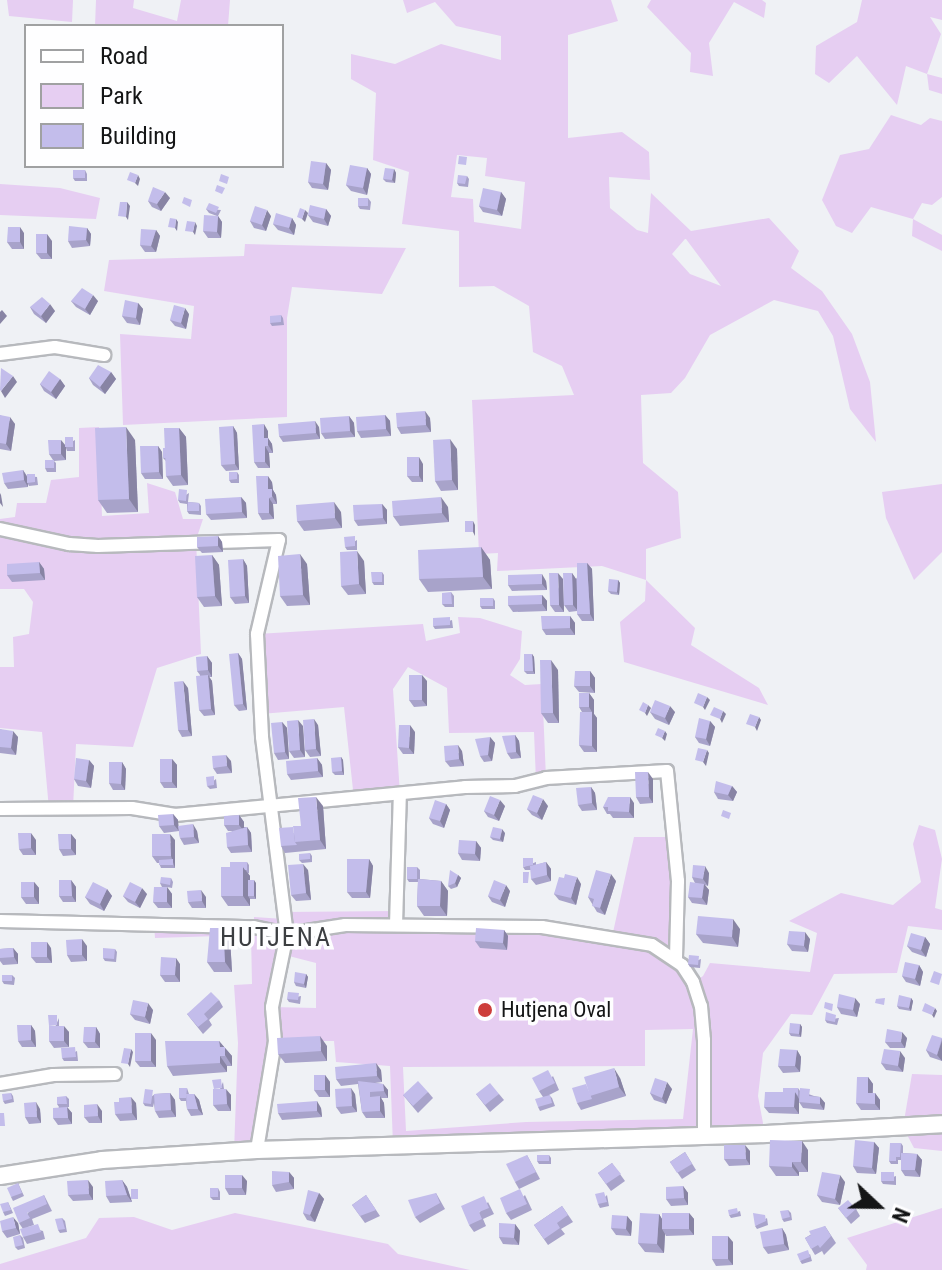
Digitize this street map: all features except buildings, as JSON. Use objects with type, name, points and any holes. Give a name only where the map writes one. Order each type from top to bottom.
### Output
[{"type":"main road","points":[[0,1176],[102,1160],[257,1150],[765,1134],[942,1124]]},
{"type":"street","points":[[0,354],[55,347],[104,355]]},
{"type":"street","points":[[0,529],[69,544],[98,546],[279,540],[257,634],[262,737],[287,934],[272,1007],[275,1041],[257,1150]]},
{"type":"street","points":[[0,809],[132,808],[175,815],[515,786],[546,778],[667,771],[678,881],[676,958]]},
{"type":"street","points":[[396,925],[400,794]]},
{"type":"street","points":[[0,921],[254,927],[287,934],[345,925],[542,927],[652,945],[676,958],[693,982],[701,1006],[704,1134]]},
{"type":"street","points":[[0,1084],[53,1075],[115,1074]]},
{"type":"green space","points":[[7,0],[73,0],[72,22],[9,16]]},
{"type":"green space","points":[[96,0],[134,0],[133,8],[177,21],[181,0],[230,0],[228,24],[95,24]]},
{"type":"green space","points":[[403,0],[611,0],[618,21],[568,35],[568,138],[622,132],[649,152],[650,180],[609,177],[610,208],[637,230],[648,233],[651,193],[691,231],[769,218],[799,251],[791,268],[822,291],[852,334],[870,382],[876,442],[850,409],[833,336],[818,311],[774,300],[710,335],[685,378],[671,393],[641,395],[643,463],[678,492],[681,538],[646,549],[646,580],[602,566],[497,571],[498,553],[479,554],[472,400],[574,395],[562,366],[533,352],[529,306],[494,286],[459,287],[459,231],[402,224],[409,172],[373,160],[376,93],[351,79],[351,54],[395,64],[441,44],[501,60],[501,36],[456,26],[435,2],[407,13]],"holes":[[[457,155],[487,158],[485,176],[525,182],[521,229],[474,222],[473,199],[451,197]],[[686,239],[721,286],[690,274],[672,254]]]},
{"type":"green space","points":[[651,0],[762,0],[766,3],[764,18],[734,2],[709,43],[713,76],[690,72],[691,53],[647,7]]},
{"type":"green space","points":[[862,0],[942,0],[942,20],[930,17],[941,34],[927,74],[906,66],[897,105],[857,56],[829,83],[815,74],[816,46],[857,22]]},
{"type":"green space","points":[[927,74],[942,78],[942,94],[929,90]]},
{"type":"green space","points":[[891,115],[921,125],[930,118],[942,121],[942,197],[932,205],[922,203],[913,219],[871,207],[852,233],[836,226],[822,200],[840,155],[869,149]]},
{"type":"green space","points":[[0,184],[60,188],[100,198],[96,219],[0,215]]},
{"type":"green space","points":[[913,219],[942,235],[942,251],[912,236]]},
{"type":"green space","points":[[245,244],[406,248],[382,294],[292,287],[287,318],[287,417],[123,425],[120,334],[191,339],[194,306],[104,291],[109,260],[244,256]]},
{"type":"green space","points":[[99,427],[102,516],[149,513],[147,483],[175,492],[183,519],[203,519],[196,540],[201,654],[157,668],[133,747],[76,744],[73,808],[49,809],[42,732],[0,728],[0,667],[14,667],[13,637],[29,634],[33,602],[24,589],[0,589],[0,519],[15,517],[17,503],[46,503],[51,480],[79,477],[79,428]]},
{"type":"green space","points":[[942,484],[942,552],[914,580],[886,518],[882,492]]},
{"type":"green space","points":[[646,580],[695,628],[691,645],[759,688],[768,705],[624,662],[620,622],[645,601]]},
{"type":"green space","points":[[458,617],[480,618],[522,631],[520,659],[510,675],[525,685],[542,684],[546,778],[536,781],[534,732],[449,733],[447,688],[408,667],[393,689],[400,794],[354,799],[344,707],[261,714],[257,634],[423,624],[426,641],[460,633]]},
{"type":"green space","points":[[919,825],[935,830],[942,859],[935,908],[942,910],[942,930],[908,926],[897,973],[834,974],[812,1015],[791,1014],[763,1053],[758,1096],[765,1134],[393,1145],[390,1066],[336,1062],[334,1041],[276,1041],[257,1150],[234,1151],[238,1043],[234,985],[252,984],[251,935],[155,938],[154,924],[254,926],[254,917],[284,919],[284,912],[397,911],[396,925],[612,937],[634,837],[674,837],[676,958],[694,982],[703,976],[710,963],[810,972],[817,933],[789,921],[841,893],[893,905],[921,882],[913,844]],"holes":[[[285,955],[316,963],[316,1008],[272,1007]],[[693,1029],[683,1119],[526,1122],[406,1131],[403,1067],[645,1066],[645,1030]]]},
{"type":"green space","points":[[912,1074],[942,1075],[942,1151],[914,1148],[903,1127]]},
{"type":"green space","points":[[942,1208],[942,1270],[866,1270],[867,1265],[847,1238]]},
{"type":"green space","points":[[235,1213],[388,1244],[398,1254],[470,1270],[0,1270],[0,1264],[86,1238],[99,1218],[134,1217],[172,1230]]},
{"type":"place","name":"Hutjena Oval","points":[[485,1010]]},
{"type":"district","name":"HUTJENA","points":[[276,938]]}]
